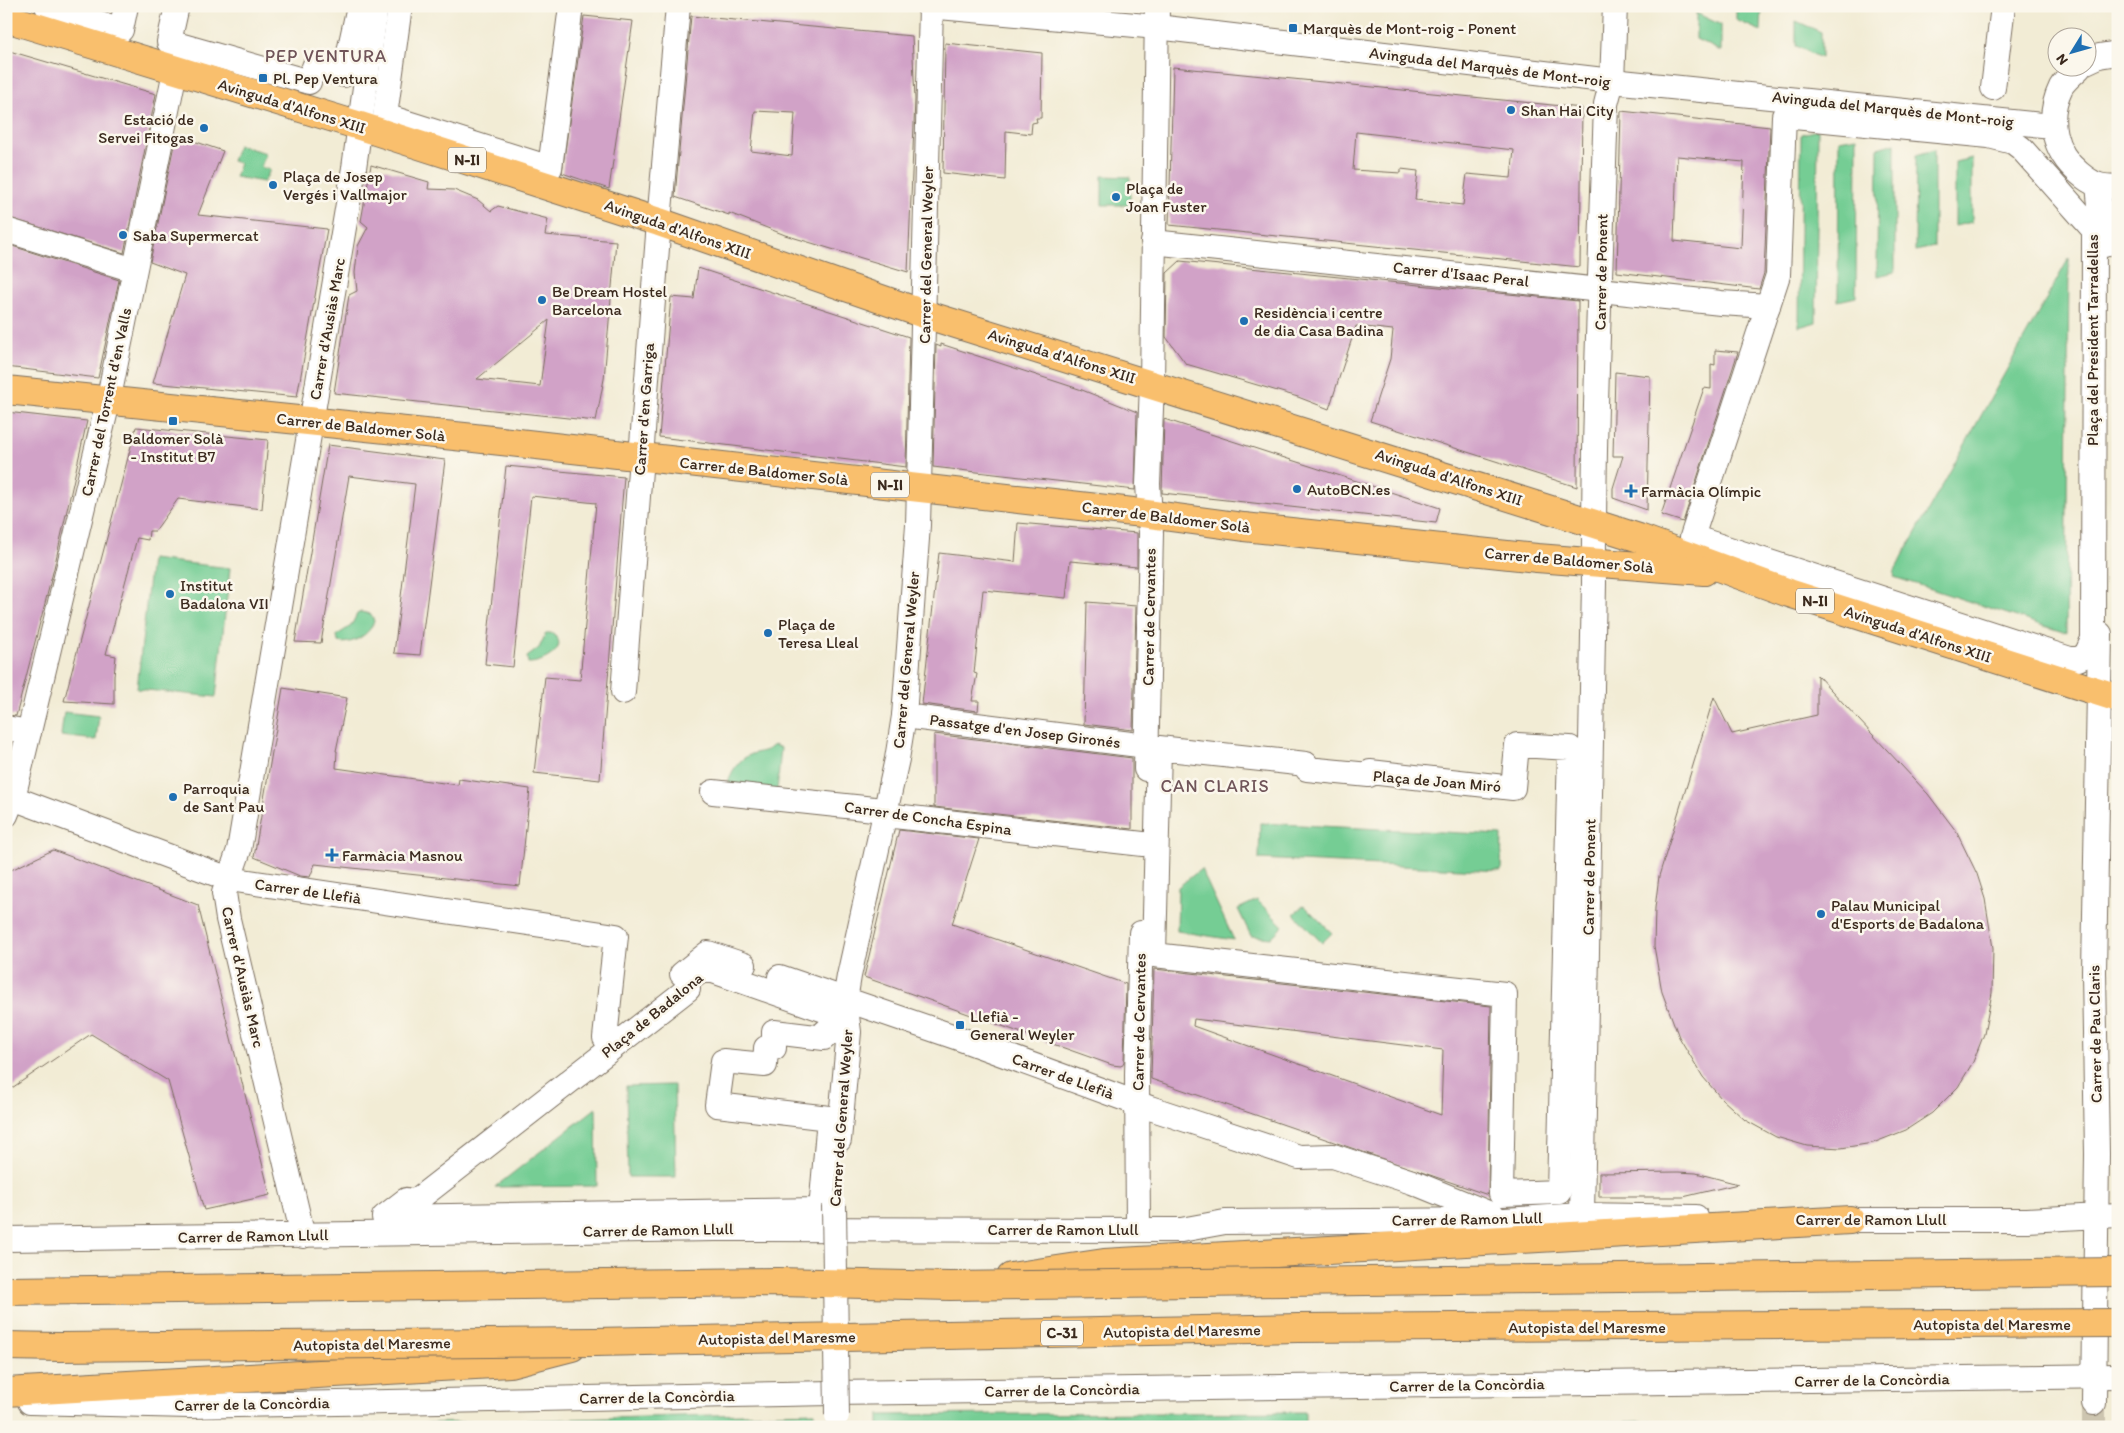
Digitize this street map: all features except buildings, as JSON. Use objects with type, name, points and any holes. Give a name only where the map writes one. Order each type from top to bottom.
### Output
[{"type":"main road","name":"Avinguda d'Alfons XIII","points":[[6,18],[360,126],[659,222],[924,314],[1152,384],[1594,542],[1639,538],[1731,573],[2108,695]]},
{"type":"main road","name":"Carrer de Baldomer Solà","points":[[6,390],[108,402],[474,438],[1244,527],[1561,560],[1594,542],[1731,573]]},
{"type":"main road","points":[[950,1286],[1104,1263],[1850,1220]]},
{"type":"main road","points":[[6,1291],[778,1282],[950,1286],[2118,1272]]},
{"type":"main road","name":"Autopista del Maresme","points":[[6,1346],[595,1342],[1298,1328],[2118,1324]]},
{"type":"main road","points":[[6,1392],[510,1362],[595,1342]]},
{"type":"street","points":[[47,6],[121,30],[126,6]]},
{"type":"street","points":[[177,6],[169,42],[309,82],[314,67],[344,75],[359,6]]},
{"type":"street","name":"Carrer d'Ausiàs Marc","points":[[303,1236],[228,919],[224,893],[238,850],[360,126],[376,6]]},
{"type":"street","points":[[400,6],[385,116],[550,168],[571,6]]},
{"type":"street","name":"Carrer d'en Garriga","points":[[624,692],[640,458],[678,6]]},
{"type":"street","name":"Avinguda del Marquès de Mont-roig","points":[[930,6],[1157,17],[1612,81],[2052,126]]},
{"type":"street","name":"Carrer del General Weyler","points":[[837,1421],[834,1205],[849,1032],[845,1000],[904,716],[918,489],[924,314],[930,6]]},
{"type":"street","name":"Carrer de Ponent","points":[[1582,1216],[1600,289],[1606,104],[1612,81],[1615,6]]},
{"type":"street","points":[[1993,88],[2003,6]]},
{"type":"street","name":"Carrer de Cervantes","points":[[1138,1228],[1138,1104],[1146,746],[1157,17]]},
{"type":"street","points":[[2096,57],[2118,53]]},
{"type":"street","name":"Carrer del Torrent d'en Valls","points":[[10,807],[108,402],[175,70]]},
{"type":"street","points":[[2070,78],[2062,86],[2053,110],[2052,126],[2056,143],[2068,164],[2087,179],[2108,186]]},
{"type":"street","name":"Plaça del President Tarradellas","points":[[1784,116],[1996,137],[2013,142],[2020,148],[2094,230],[2093,639],[2086,655],[2078,659],[2070,659],[1692,537],[1768,306],[1778,275],[1784,116]]},
{"type":"street","name":"Carrer de Pau Claris","points":[[2094,1403],[2106,1376],[2107,1215],[2094,972],[2108,695],[2100,376],[2108,186]]},
{"type":"street","points":[[6,230],[134,270]]},
{"type":"street","name":"Carrer d'Isaac Peral","points":[[1153,242],[1721,303],[1768,306]]},
{"type":"street","name":"Passatge d'en Josep Gironés","points":[[904,716],[1146,746]]},
{"type":"street","points":[[6,728],[29,732]]},
{"type":"street","name":"Plaça de Joan Miró","points":[[1517,745],[1570,748],[1559,1192],[1501,1194],[1505,994],[1154,955],[1159,748],[1306,764],[1307,769],[1369,775],[1370,772],[1513,788],[1517,745]]},
{"type":"street","name":"Carrer de Concha Espina","points":[[714,792],[874,809],[884,815],[1143,844]]},
{"type":"street","name":"Carrer de Llefià","points":[[10,807],[229,879],[616,936],[606,1038]]},
{"type":"street","name":"Carrer de Llefià","points":[[708,953],[958,1038],[1138,1104],[1299,1157],[1333,1156],[1412,1182],[1504,1220]]},
{"type":"street","name":"Plaça de Badalona","points":[[353,1234],[606,1038],[708,953]]},
{"type":"street","name":"Plaça de Badalona","points":[[700,971],[713,971],[830,1012],[839,1023],[838,1033],[826,1031],[824,1038],[774,1032],[774,1048],[766,1048],[765,1065],[723,1061],[717,1105],[829,1118],[821,1210],[384,1217],[406,1200],[412,1203],[688,989],[687,981],[700,971]]},
{"type":"street","name":"Carrer de Ramon Llull","points":[[6,1239],[303,1236],[716,1228],[1138,1228],[1181,1230],[1225,1222],[1504,1220],[1582,1216],[1850,1220],[2027,1220],[2107,1215]]},
{"type":"street","name":"Carrer de la Concòrdia","points":[[6,1401],[190,1406],[832,1393],[2106,1376]]},
{"type":"green space","points":[[1736,6],[1762,6],[1761,31],[1736,20]]},
{"type":"green space","points":[[1696,13],[1721,25],[1721,51],[1696,39]]},
{"type":"green space","points":[[1796,21],[1821,32],[1821,58],[1796,46]]},
{"type":"green space","points":[[1818,130],[1816,322],[1799,327],[1801,134]]},
{"type":"green space","points":[[1857,137],[1856,297],[1838,301],[1839,140]]},
{"type":"green space","points":[[1895,143],[1895,272],[1877,276],[1878,148]]},
{"type":"green space","points":[[238,145],[266,153],[261,167],[270,170],[264,182],[235,177],[240,163],[232,161]]},
{"type":"green space","points":[[1934,150],[1934,247],[1915,251],[1916,155]]},
{"type":"green space","points":[[1972,158],[1972,222],[1955,226],[1955,162]]},
{"type":"green space","points":[[1102,176],[1130,177],[1130,205],[1102,205]]},
{"type":"green space","points":[[2069,258],[2066,633],[1894,577],[1895,570]]},
{"type":"green space","points":[[151,559],[230,568],[216,697],[137,689]]},
{"type":"green space","points":[[361,612],[371,614],[374,621],[369,630],[354,641],[338,642],[337,635],[351,626],[357,614]]},
{"type":"green space","points":[[546,633],[551,633],[557,638],[559,643],[557,648],[541,661],[528,663],[527,657],[539,648]]},
{"type":"green space","points":[[64,712],[99,716],[96,740],[61,736]]},
{"type":"green space","points":[[774,745],[781,748],[777,791],[727,785],[733,771],[743,759]]},
{"type":"green space","points":[[1260,823],[1502,835],[1501,871],[1259,859]]},
{"type":"green space","points":[[1201,869],[1234,940],[1177,931],[1178,887]]},
{"type":"green space","points":[[1257,900],[1283,926],[1271,938],[1251,936],[1238,909]]},
{"type":"green space","points":[[1304,905],[1332,933],[1322,943],[1294,914]]},
{"type":"green space","points":[[674,1085],[676,1177],[628,1177],[626,1086]]},
{"type":"green space","points":[[596,1108],[597,1186],[495,1187]]},
{"type":"green space","points":[[814,1412],[814,1427],[303,1427]]},
{"type":"green space","points":[[1305,1412],[1305,1427],[879,1427],[879,1415]]},
{"type":"green space","points":[[1652,1421],[1652,1427],[1401,1427]]},
{"type":"tunnel","points":[[2094,1403],[2094,1427]]},
{"type":"place","name":"Marquès de Mont-roig - Ponent","points":[[1293,28]]},
{"type":"place","name":"Pl. Pep Ventura","points":[[263,78]]},
{"type":"place","name":"Shan Hai City","points":[[1511,110]]},
{"type":"place","name":"Estació de Servei Fitogas","points":[[204,128]]},
{"type":"place","name":"Plaça de Josep Vergés i Vallmajor","points":[[273,185]]},
{"type":"place","name":"Plaça de Joan Fuster","points":[[1116,197]]},
{"type":"place","name":"Saba Supermercat","points":[[123,235]]},
{"type":"place","name":"Be Dream Hostel Barcelona","points":[[542,300]]},
{"type":"place","name":"Residència i centre de dia Casa Badina","points":[[1244,321]]},
{"type":"place","name":"Baldomer Solà - Institut B7","points":[[173,421]]},
{"type":"place","name":"AutoBCN.es","points":[[1297,489]]},
{"type":"place","name":"Farmàcia Olímpic","points":[[1631,491]]},
{"type":"place","name":"Institut Badalona VII","points":[[170,594]]},
{"type":"place","name":"Plaça de Teresa Lleal","points":[[768,633]]},
{"type":"place","name":"Parroquia de Sant Pau","points":[[173,797]]},
{"type":"place","name":"Farmàcia Masnou","points":[[332,855]]},
{"type":"place","name":"Palau Municipal d'Esports de Badalona","points":[[1821,914]]},
{"type":"place","name":"Llefià - General Weyler","points":[[960,1025]]},
{"type":"district","name":"PEP VENTURA","points":[[326,56]]},
{"type":"district","name":"CAN CLARIS","points":[[1215,786]]}]
